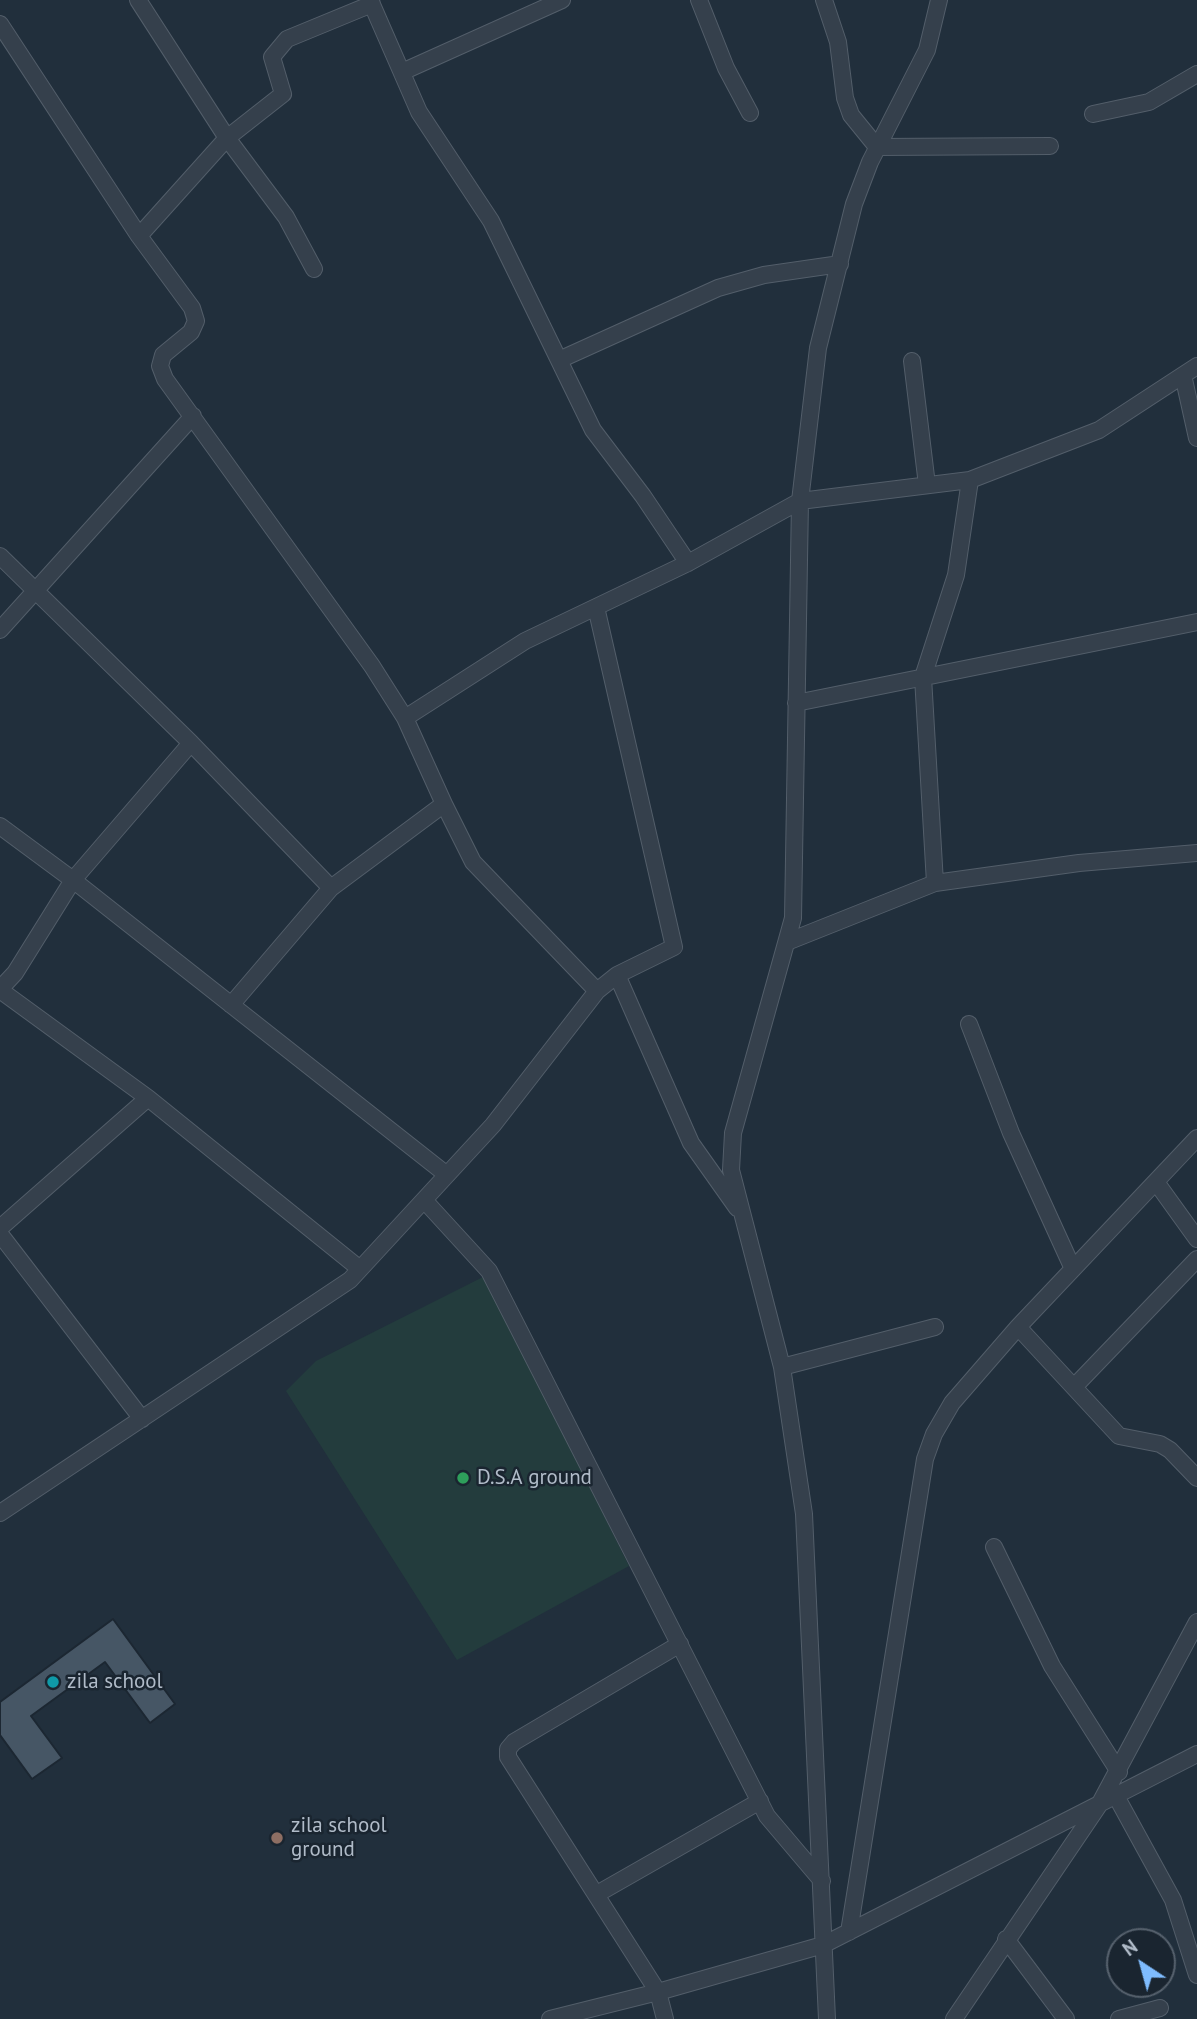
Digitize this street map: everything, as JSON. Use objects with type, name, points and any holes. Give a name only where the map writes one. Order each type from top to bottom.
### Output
[{"type":"street","points":[[138,0],[227,138],[286,217],[314,269]]},
{"type":"street","points":[[402,72],[562,0]]},
{"type":"street","points":[[699,0],[726,68],[750,113]]},
{"type":"street","points":[[824,0],[838,42],[845,98],[851,115],[877,147]]},
{"type":"street","points":[[827,2019],[804,1514],[782,1367],[731,1170],[733,1133],[793,918],[800,501],[813,375],[854,204],[877,147],[927,50],[939,0]]},
{"type":"street","points":[[139,236],[227,138],[283,94],[272,57],[287,39],[371,2],[419,112],[491,221],[593,430],[643,496],[688,563]]},
{"type":"street","points":[[0,24],[139,236],[192,308],[196,321],[191,332],[163,355],[160,366],[165,379],[405,718],[473,862],[597,991]]},
{"type":"street","points":[[1093,114],[1149,102],[1197,74]]},
{"type":"street","points":[[877,147],[1050,146]]},
{"type":"street","points":[[559,360],[718,288],[764,275],[840,264]]},
{"type":"street","points":[[912,361],[927,485]]},
{"type":"street","points":[[405,718],[525,641],[688,563],[800,501],[970,480],[1099,430],[1190,370],[1197,438]]},
{"type":"street","points":[[0,630],[193,416]]},
{"type":"street","points":[[935,883],[923,677],[956,575],[970,480]]},
{"type":"street","points":[[0,556],[191,743],[331,888]]},
{"type":"street","points":[[0,1513],[350,1280],[493,1125],[597,991],[617,975],[674,947],[596,607]]},
{"type":"street","points":[[796,703],[1197,622]]},
{"type":"street","points":[[191,743],[74,880],[15,973],[0,990],[148,1098],[360,1269]]},
{"type":"street","points":[[231,1005],[331,888],[444,804]]},
{"type":"street","points":[[0,826],[74,880],[447,1175]]},
{"type":"street","points":[[787,942],[935,883],[1079,863],[1197,853]]},
{"type":"street","points":[[617,975],[691,1143],[743,1215]]},
{"type":"street","points":[[969,1024],[1011,1133],[1073,1269]]},
{"type":"street","points":[[0,1228],[148,1098]]},
{"type":"street","points":[[849,1932],[925,1459],[934,1434],[952,1402],[1018,1327],[1197,1138]]},
{"type":"street","points":[[1156,1182],[1197,1239]]},
{"type":"street","points":[[424,1200],[489,1271],[767,1816],[822,1881]]},
{"type":"street","points":[[0,1234],[142,1419]]},
{"type":"street","points":[[1074,1387],[1197,1259]]},
{"type":"street","points":[[782,1367],[935,1327]]},
{"type":"street","points":[[1018,1327],[1119,1436],[1160,1444],[1170,1450],[1197,1478]]},
{"type":"street","points":[[994,1547],[1052,1666],[1119,1772]]},
{"type":"street","points":[[954,2019],[1006,1938],[1099,1805],[1197,1622]]},
{"type":"street","points":[[665,2019],[658,1992],[508,1757],[508,1749],[514,1742],[680,1644]]},
{"type":"street","points":[[550,2019],[658,1992],[823,1945],[1197,1754]]},
{"type":"street","points":[[1116,1796],[1173,1900],[1197,1975]]},
{"type":"street","points":[[597,1894],[760,1801]]},
{"type":"street","points":[[1006,1938],[1066,2019]]},
{"type":"street","points":[[1119,2019],[1160,2008]]},
{"type":"green space","name":"D.S.A ground","points":[[485,1276],[629,1566],[457,1660],[286,1391],[316,1361]]},
{"type":"building","name":"zila school","points":[[113,1619],[175,1704],[150,1723],[105,1662],[31,1716],[62,1758],[32,1779],[0,1735],[0,1702]]},
{"type":"place","name":"D.S.A ground","points":[[463,1478]]},
{"type":"place","name":"zila school","points":[[53,1682]]},
{"type":"place","name":"zila school ground","points":[[277,1838]]}]
